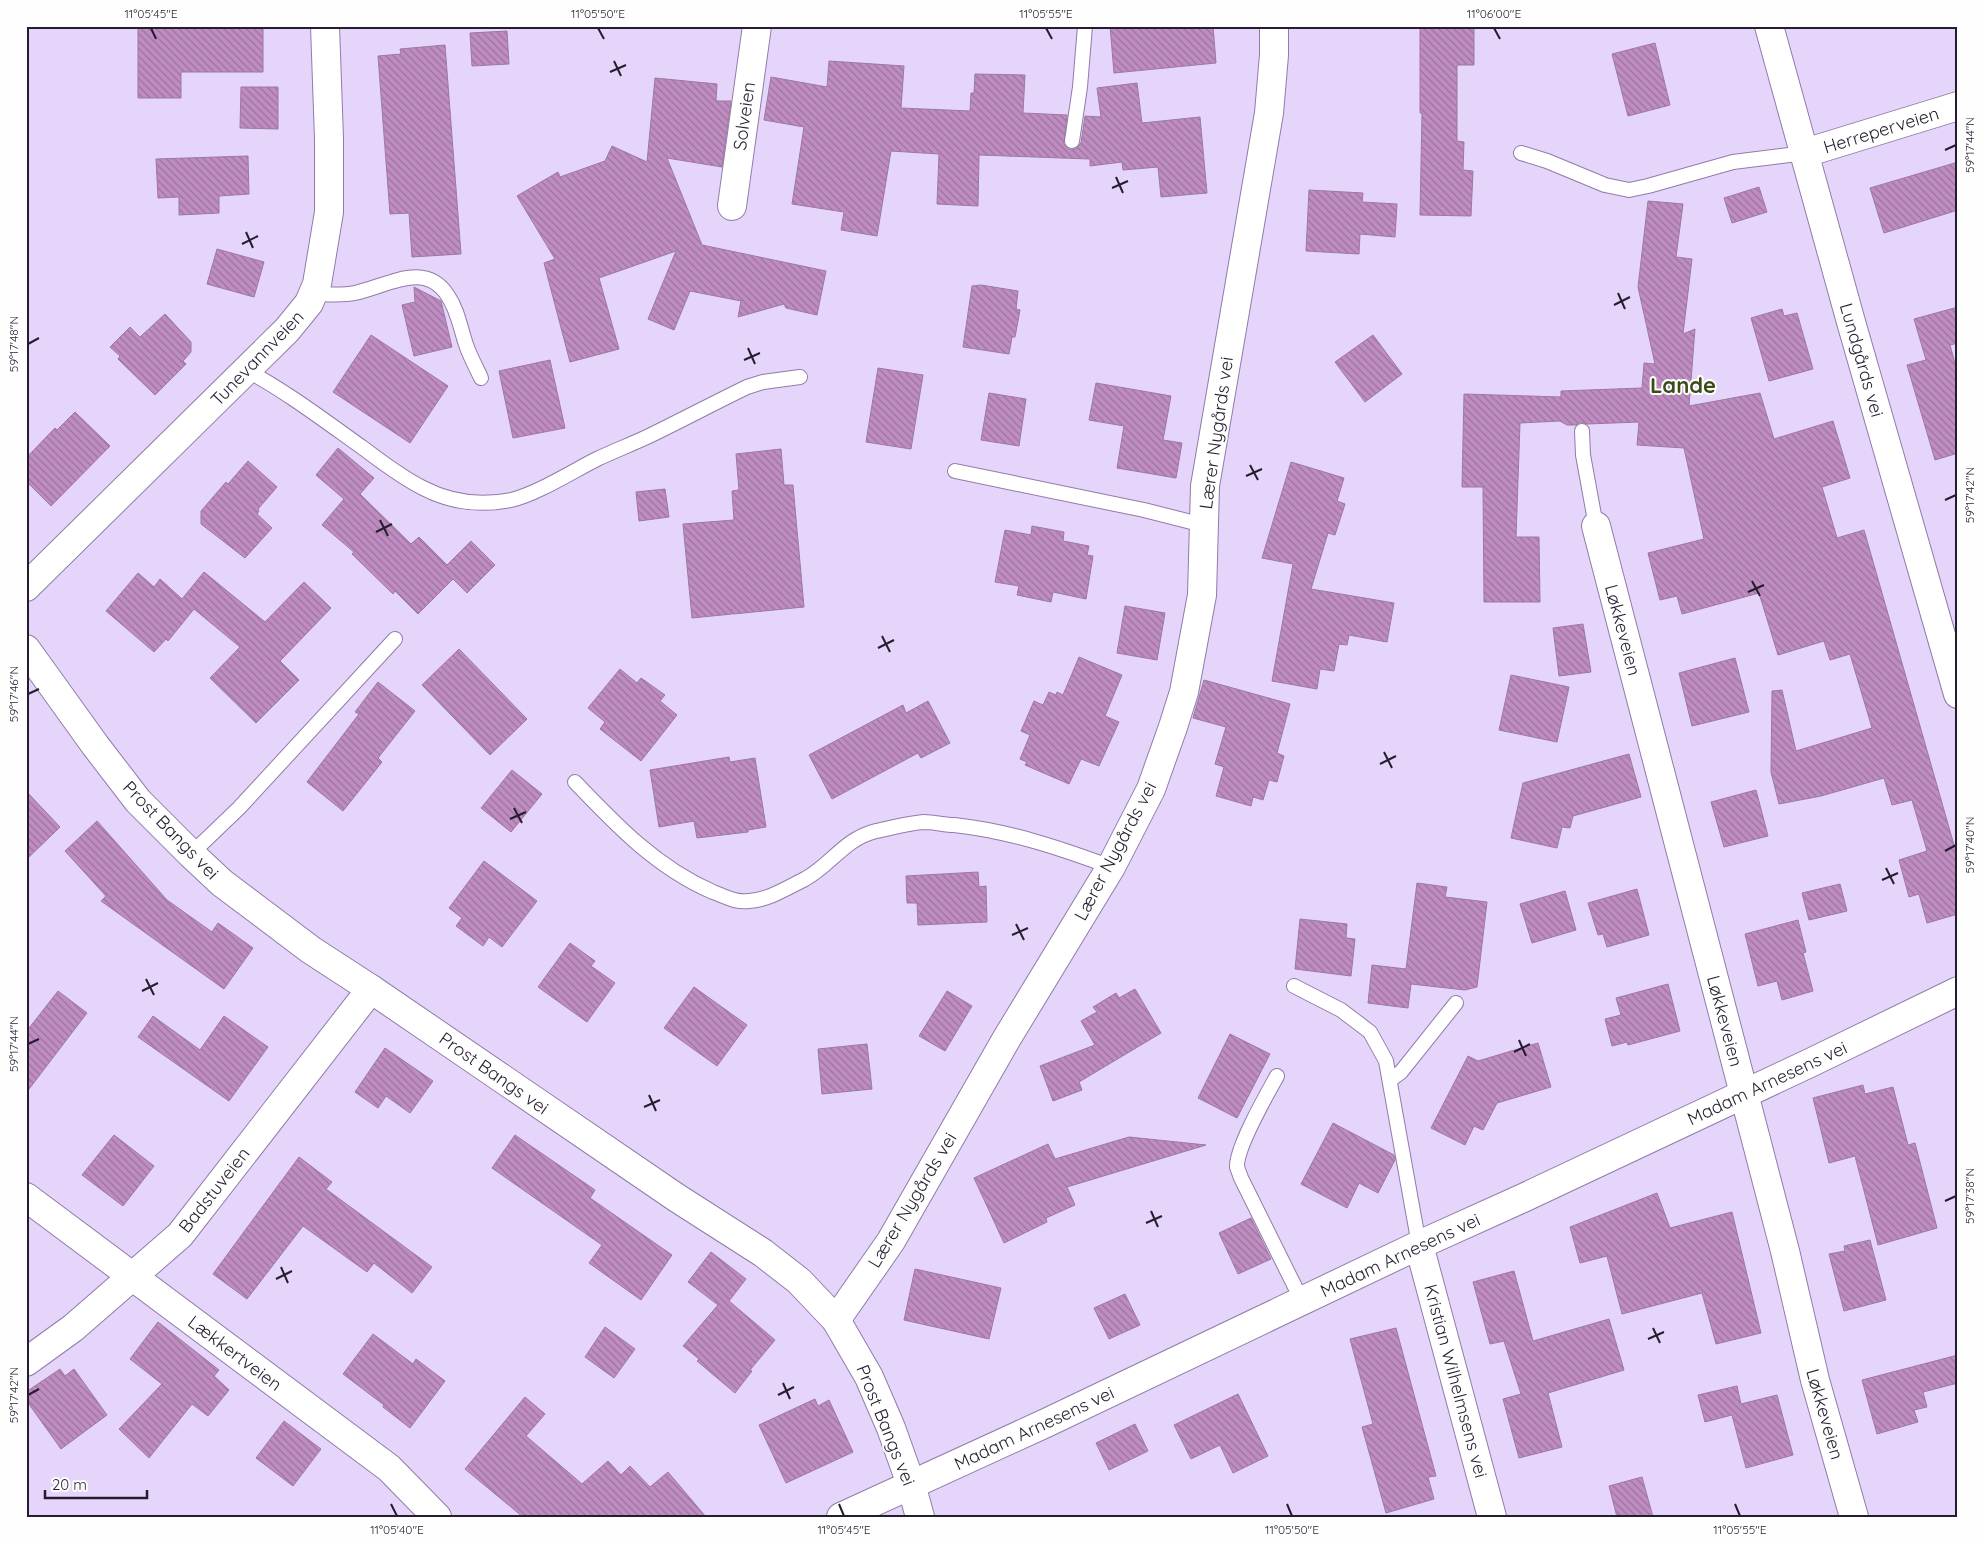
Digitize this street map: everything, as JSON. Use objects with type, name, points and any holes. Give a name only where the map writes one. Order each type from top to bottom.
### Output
[{"type":"street","name":"Tunevannveien","points":[[26,587],[287,330],[309,303],[324,249],[329,212],[329,139],[325,26]]},
{"type":"street","name":"Solveien","points":[[732,206],[758,26]]},
{"type":"street","name":"Lærer Nygårds vei","points":[[836,1320],[891,1241],[1007,1038],[1111,866],[1151,789],[1184,692],[1202,595],[1205,486],[1270,113],[1274,26]]},
{"type":"street","name":"Lundgårds vei","points":[[1769,26],[1864,370],[1958,694]]},
{"type":"street","name":"Herreperveien","points":[[1805,153],[1958,106]]},
{"type":"street","name":"Løkkeveien","points":[[1596,526],[1785,1252],[1815,1380],[1854,1517]]},
{"type":"street","name":"Prost Bangs vei","points":[[26,649],[138,801],[222,883],[311,950],[676,1198],[763,1253],[799,1281],[836,1320],[869,1377],[891,1428],[911,1484],[920,1517]]},
{"type":"street","name":"Badstuveien","points":[[26,1362],[73,1328],[180,1235],[371,989]]},
{"type":"street","name":"Madam Arnesens vei","points":[[841,1517],[1046,1423],[1958,991]]},
{"type":"street","name":"Lækkertveien","points":[[26,1197],[388,1468],[437,1517]]},
{"type":"street","name":"Kristian Wilhelmsens vei","points":[[1419,1245],[1492,1517]]},
{"type":"lane","points":[[1072,141],[1080,87],[1085,26]]},
{"type":"lane","points":[[1521,153],[1547,161],[1605,185],[1629,190],[1733,162],[1805,153]]},
{"type":"lane","points":[[313,294],[340,295],[356,293],[419,276],[438,283],[449,297],[468,350],[482,378]]},
{"type":"lane","points":[[246,370],[266,381],[402,476],[421,487],[436,494],[463,502],[486,503],[513,500],[531,493],[598,458],[647,437],[747,387],[763,382],[800,377]]},
{"type":"lane","points":[[1582,431],[1583,455],[1596,526]]},
{"type":"lane","points":[[955,471],[1144,510],[1203,525]]},
{"type":"lane","points":[[191,854],[240,808],[395,639]]},
{"type":"lane","points":[[575,782],[624,832],[669,869],[695,884],[734,901],[748,902],[795,884],[808,877],[856,838],[876,831],[923,822],[1012,834],[1049,844],[1111,866]]},
{"type":"lane","points":[[1294,986],[1341,1010],[1370,1032],[1386,1061],[1419,1245]]},
{"type":"lane","points":[[1390,1080],[1401,1072],[1456,1003]]},
{"type":"lane","points":[[1277,1076],[1254,1118],[1237,1166],[1241,1178],[1302,1301]]},
{"type":"building","points":[[138,26],[263,26],[263,72],[181,72],[181,98],[138,98]]},
{"type":"building","points":[[1110,26],[1213,26],[1216,63],[1114,73]]},
{"type":"building","points":[[1420,26],[1474,26],[1474,65],[1457,65],[1457,141],[1464,142],[1463,170],[1473,171],[1471,216],[1420,215],[1422,113],[1420,113]]},
{"type":"building","points":[[507,31],[509,64],[472,66],[470,33]]},
{"type":"building","points":[[1655,43],[1670,105],[1628,116],[1612,54]]},
{"type":"building","points":[[445,45],[461,254],[412,257],[409,213],[390,214],[378,56],[401,54],[400,49]]},
{"type":"building","points":[[829,61],[904,66],[901,108],[970,111],[971,93],[974,93],[975,74],[1025,75],[1023,113],[1067,115],[1064,144],[1071,150],[1076,149],[1081,143],[1085,116],[1101,117],[1097,88],[1137,83],[1142,123],[1200,117],[1207,193],[1161,197],[1158,167],[1123,170],[1122,162],[1090,166],[1090,159],[979,155],[978,206],[937,204],[939,154],[891,151],[877,236],[841,230],[844,212],[792,204],[804,127],[764,120],[771,77],[827,87]]},
{"type":"building","points":[[655,78],[717,84],[716,101],[731,101],[722,167],[667,158],[702,245],[826,271],[817,315],[786,308],[784,304],[738,317],[741,301],[690,291],[674,330],[648,319],[676,251],[599,278],[619,349],[570,362],[544,263],[555,259],[517,196],[558,172],[560,177],[605,161],[612,146],[647,162]]},
{"type":"building","points":[[241,87],[278,87],[278,129],[240,128]]},
{"type":"building","points":[[248,156],[249,194],[219,196],[219,213],[179,215],[179,197],[158,198],[156,159]]},
{"type":"building","points":[[1958,162],[1958,210],[1884,233],[1870,188]]},
{"type":"building","points":[[1759,187],[1767,212],[1732,223],[1724,198]]},
{"type":"building","points":[[1309,190],[1363,193],[1362,202],[1397,204],[1395,237],[1360,234],[1359,254],[1306,251]]},
{"type":"building","points":[[1648,201],[1683,204],[1676,257],[1692,259],[1683,334],[1695,329],[1689,406],[1760,393],[1774,439],[1833,421],[1850,478],[1822,487],[1837,538],[1864,530],[1958,859],[1958,914],[1927,923],[1919,894],[1909,897],[1899,860],[1927,851],[1912,800],[1892,805],[1884,778],[1821,796],[1779,804],[1771,772],[1772,691],[1782,690],[1796,751],[1872,728],[1850,654],[1830,660],[1824,641],[1778,655],[1759,593],[1682,614],[1677,596],[1660,600],[1648,553],[1704,539],[1684,448],[1637,445],[1639,422],[1587,424],[1581,422],[1576,425],[1567,425],[1560,421],[1520,423],[1516,537],[1539,537],[1540,602],[1484,602],[1483,487],[1462,487],[1464,394],[1561,397],[1561,391],[1642,388],[1644,363],[1655,364],[1638,287]]},
{"type":"building","points":[[217,249],[264,262],[254,297],[207,284]]},
{"type":"building","points":[[981,285],[1018,291],[1016,309],[1020,310],[1015,337],[1012,337],[1009,354],[963,347],[972,286]]},
{"type":"building","points":[[414,287],[441,301],[452,347],[414,356],[402,305],[415,302]]},
{"type":"building","points":[[1958,307],[1958,343],[1950,345],[1958,374],[1958,453],[1935,460],[1907,365],[1926,360],[1914,319]]},
{"type":"building","points":[[1782,309],[1784,316],[1797,313],[1813,369],[1769,381],[1751,318]]},
{"type":"building","points":[[165,314],[191,342],[191,352],[183,361],[186,364],[155,395],[118,359],[120,356],[110,347],[130,327],[140,337]]},
{"type":"building","points":[[371,335],[448,386],[410,443],[333,392]]},
{"type":"building","points":[[1373,335],[1402,374],[1365,402],[1335,362]]},
{"type":"building","points":[[550,360],[565,428],[513,438],[499,371]]},
{"type":"building","points":[[878,368],[923,375],[911,449],[866,442]]},
{"type":"building","points":[[1096,383],[1171,396],[1163,440],[1182,443],[1176,478],[1117,468],[1124,426],[1089,420]]},
{"type":"building","points":[[989,393],[1026,399],[1019,446],[981,440]]},
{"type":"building","points":[[75,412],[110,446],[51,506],[26,481],[26,458],[55,428],[57,430]]},
{"type":"building","points":[[338,448],[374,478],[360,494],[411,544],[419,537],[447,565],[471,541],[495,565],[467,593],[453,579],[418,614],[395,591],[393,594],[352,554],[354,552],[322,525],[344,499],[316,475]]},
{"type":"building","points":[[781,449],[784,485],[793,485],[804,607],[733,614],[731,609],[732,614],[692,618],[683,524],[734,520],[732,491],[739,490],[736,454]]},
{"type":"building","points":[[248,461],[277,487],[258,509],[257,514],[272,528],[245,558],[201,524],[201,511],[226,482],[228,484]]},
{"type":"building","points":[[1291,462],[1344,478],[1337,501],[1345,504],[1335,535],[1328,533],[1311,589],[1394,603],[1387,642],[1349,635],[1347,645],[1339,644],[1334,671],[1320,669],[1317,689],[1272,681],[1293,564],[1262,558]]},
{"type":"building","points":[[665,489],[669,517],[639,521],[636,492]]},
{"type":"building","points":[[1032,526],[1064,532],[1063,541],[1089,546],[1087,555],[1093,556],[1086,599],[1053,592],[1051,602],[1017,595],[1019,586],[995,582],[1005,530],[1031,535]]},
{"type":"building","points":[[204,572],[265,622],[304,582],[331,608],[280,661],[299,680],[256,723],[210,678],[240,647],[194,609],[168,641],[166,639],[154,652],[106,611],[138,573],[154,587],[160,579],[182,599]]},
{"type":"building","points":[[1125,606],[1165,613],[1157,660],[1117,653]]},
{"type":"building","points":[[1583,624],[1591,672],[1559,676],[1553,628]]},
{"type":"building","points":[[459,649],[527,719],[490,755],[422,685]]},
{"type":"building","points":[[1079,657],[1122,675],[1105,716],[1119,722],[1099,766],[1081,759],[1069,784],[1025,765],[1027,762],[1020,759],[1030,735],[1021,731],[1034,701],[1043,705],[1049,692],[1056,695],[1057,692],[1063,695]]},
{"type":"building","points":[[1735,658],[1749,712],[1692,726],[1679,673]]},
{"type":"building","points":[[620,669],[637,683],[641,678],[665,695],[660,701],[677,715],[641,761],[600,729],[605,722],[588,708]]},
{"type":"building","points":[[1511,675],[1569,687],[1557,742],[1499,730]]},
{"type":"building","points":[[1204,680],[1290,704],[1277,753],[1284,756],[1277,782],[1269,780],[1263,800],[1253,797],[1251,806],[1216,796],[1224,767],[1215,764],[1226,727],[1193,718]]},
{"type":"building","points":[[378,682],[415,711],[378,758],[382,762],[343,811],[307,782],[359,714],[355,712]]},
{"type":"building","points":[[928,701],[950,743],[921,758],[918,753],[832,799],[809,755],[903,705],[906,713]]},
{"type":"building","points":[[1629,754],[1641,797],[1573,816],[1570,828],[1562,827],[1557,848],[1511,838],[1523,783]]},
{"type":"building","points":[[729,757],[730,762],[755,758],[766,827],[748,830],[748,832],[697,838],[694,821],[659,827],[650,770]]},
{"type":"building","points":[[512,770],[542,794],[511,832],[481,808]]},
{"type":"building","points":[[1756,790],[1768,836],[1724,847],[1711,802]]},
{"type":"building","points":[[26,791],[60,827],[26,860]]},
{"type":"building","points":[[97,821],[167,900],[212,932],[218,923],[253,948],[224,989],[101,901],[106,896],[65,851]]},
{"type":"building","points":[[484,861],[537,901],[502,947],[489,937],[483,946],[456,926],[462,918],[449,908]]},
{"type":"building","points":[[978,872],[979,887],[986,886],[987,922],[918,925],[917,903],[907,903],[906,876]]},
{"type":"building","points":[[1417,883],[1447,887],[1445,897],[1487,902],[1477,987],[1465,990],[1411,984],[1408,1008],[1368,1003],[1372,965],[1406,969]]},
{"type":"building","points":[[1840,884],[1847,911],[1809,920],[1802,893]]},
{"type":"building","points":[[1637,889],[1649,935],[1607,947],[1603,934],[1598,935],[1588,903]]},
{"type":"building","points":[[1565,891],[1576,930],[1532,943],[1520,904]]},
{"type":"building","points":[[1300,919],[1347,924],[1346,938],[1355,939],[1351,976],[1295,969]]},
{"type":"building","points":[[1798,920],[1806,952],[1803,953],[1813,991],[1782,1000],[1777,981],[1758,986],[1745,934]]},
{"type":"building","points":[[570,943],[595,961],[591,966],[615,983],[587,1022],[538,987]]},
{"type":"building","points":[[1668,984],[1680,1031],[1628,1045],[1627,1042],[1612,1046],[1605,1019],[1621,1015],[1616,998]]},
{"type":"building","points":[[694,987],[747,1025],[717,1066],[664,1028]]},
{"type":"building","points":[[1135,989],[1161,1033],[1079,1082],[1082,1090],[1053,1101],[1040,1066],[1095,1045],[1081,1021],[1097,1012],[1093,1007],[1116,993],[1119,998]]},
{"type":"building","points":[[58,991],[87,1013],[26,1093],[26,1032]]},
{"type":"building","points":[[947,991],[972,1006],[945,1051],[919,1036]]},
{"type":"building","points":[[153,1016],[200,1050],[224,1016],[268,1047],[229,1101],[138,1037]]},
{"type":"building","points":[[1230,1034],[1270,1054],[1237,1118],[1198,1098]]},
{"type":"building","points":[[1538,1043],[1551,1087],[1497,1103],[1483,1130],[1474,1126],[1465,1145],[1431,1128],[1468,1056],[1478,1061]]},
{"type":"building","points":[[867,1044],[872,1089],[822,1094],[818,1049]]},
{"type":"building","points":[[385,1048],[433,1081],[410,1113],[386,1096],[378,1108],[355,1092]]},
{"type":"building","points":[[1863,1085],[1865,1094],[1893,1087],[1908,1145],[1915,1143],[1937,1228],[1878,1245],[1855,1156],[1829,1163],[1813,1098]]},
{"type":"building","points":[[1333,1123],[1394,1155],[1395,1160],[1378,1193],[1359,1183],[1347,1208],[1301,1184]]},
{"type":"building","points":[[114,1135],[154,1166],[123,1206],[82,1175]]},
{"type":"building","points":[[515,1135],[595,1190],[590,1198],[672,1255],[641,1300],[589,1263],[602,1245],[492,1168]]},
{"type":"building","points":[[1129,1137],[1206,1145],[1067,1187],[1075,1205],[1046,1218],[1047,1222],[1004,1243],[974,1178],[1048,1144],[1055,1159]]},
{"type":"building","points":[[299,1157],[332,1182],[326,1189],[432,1267],[412,1293],[374,1263],[367,1272],[303,1226],[247,1299],[213,1274]]},
{"type":"building","points":[[1657,1193],[1670,1228],[1732,1212],[1761,1333],[1716,1344],[1702,1293],[1622,1314],[1607,1256],[1580,1263],[1570,1227]]},
{"type":"building","points":[[1251,1218],[1271,1259],[1238,1274],[1219,1233]]},
{"type":"building","points":[[1870,1240],[1886,1300],[1844,1311],[1829,1254],[1845,1251],[1844,1246]]},
{"type":"building","points":[[711,1252],[746,1279],[729,1301],[775,1340],[750,1370],[752,1371],[735,1393],[697,1361],[699,1359],[683,1346],[718,1305],[688,1282]]},
{"type":"building","points":[[915,1269],[1001,1288],[989,1339],[904,1320]]},
{"type":"building","points":[[1514,1271],[1533,1341],[1609,1319],[1624,1370],[1548,1393],[1562,1447],[1519,1458],[1503,1399],[1521,1394],[1504,1341],[1490,1344],[1473,1282]]},
{"type":"building","points":[[1125,1294],[1140,1325],[1109,1339],[1094,1308]]},
{"type":"building","points":[[158,1322],[219,1370],[214,1376],[229,1390],[208,1416],[192,1404],[149,1458],[119,1429],[162,1384],[130,1359]]},
{"type":"building","points":[[605,1327],[635,1349],[614,1378],[585,1357]]},
{"type":"building","points":[[1396,1328],[1436,1476],[1428,1477],[1434,1499],[1386,1513],[1362,1427],[1373,1424],[1350,1339]]},
{"type":"building","points":[[373,1334],[413,1364],[416,1359],[445,1381],[410,1428],[383,1407],[384,1405],[343,1374]]},
{"type":"building","points":[[1958,1355],[1958,1383],[1923,1392],[1927,1407],[1914,1410],[1918,1422],[1877,1434],[1862,1380]]},
{"type":"building","points":[[60,1369],[65,1376],[74,1369],[107,1415],[61,1449],[26,1400],[26,1392]]},
{"type":"building","points":[[1737,1386],[1741,1404],[1777,1395],[1793,1455],[1746,1468],[1732,1415],[1705,1422],[1698,1395]]},
{"type":"building","points":[[1238,1394],[1268,1456],[1233,1473],[1220,1445],[1191,1459],[1174,1425]]},
{"type":"building","points":[[525,1397],[545,1414],[526,1436],[582,1484],[608,1461],[621,1475],[630,1466],[650,1487],[668,1472],[706,1517],[523,1517],[465,1469]]},
{"type":"building","points":[[815,1399],[818,1406],[829,1400],[853,1452],[786,1483],[759,1425]]},
{"type":"building","points":[[284,1421],[321,1449],[293,1486],[256,1458]]},
{"type":"building","points":[[1135,1424],[1148,1451],[1109,1470],[1096,1443]]},
{"type":"building","points":[[1642,1477],[1653,1517],[1617,1517],[1609,1486]]},
{"type":"district","name":"Lande","points":[[1683,385]]}]
